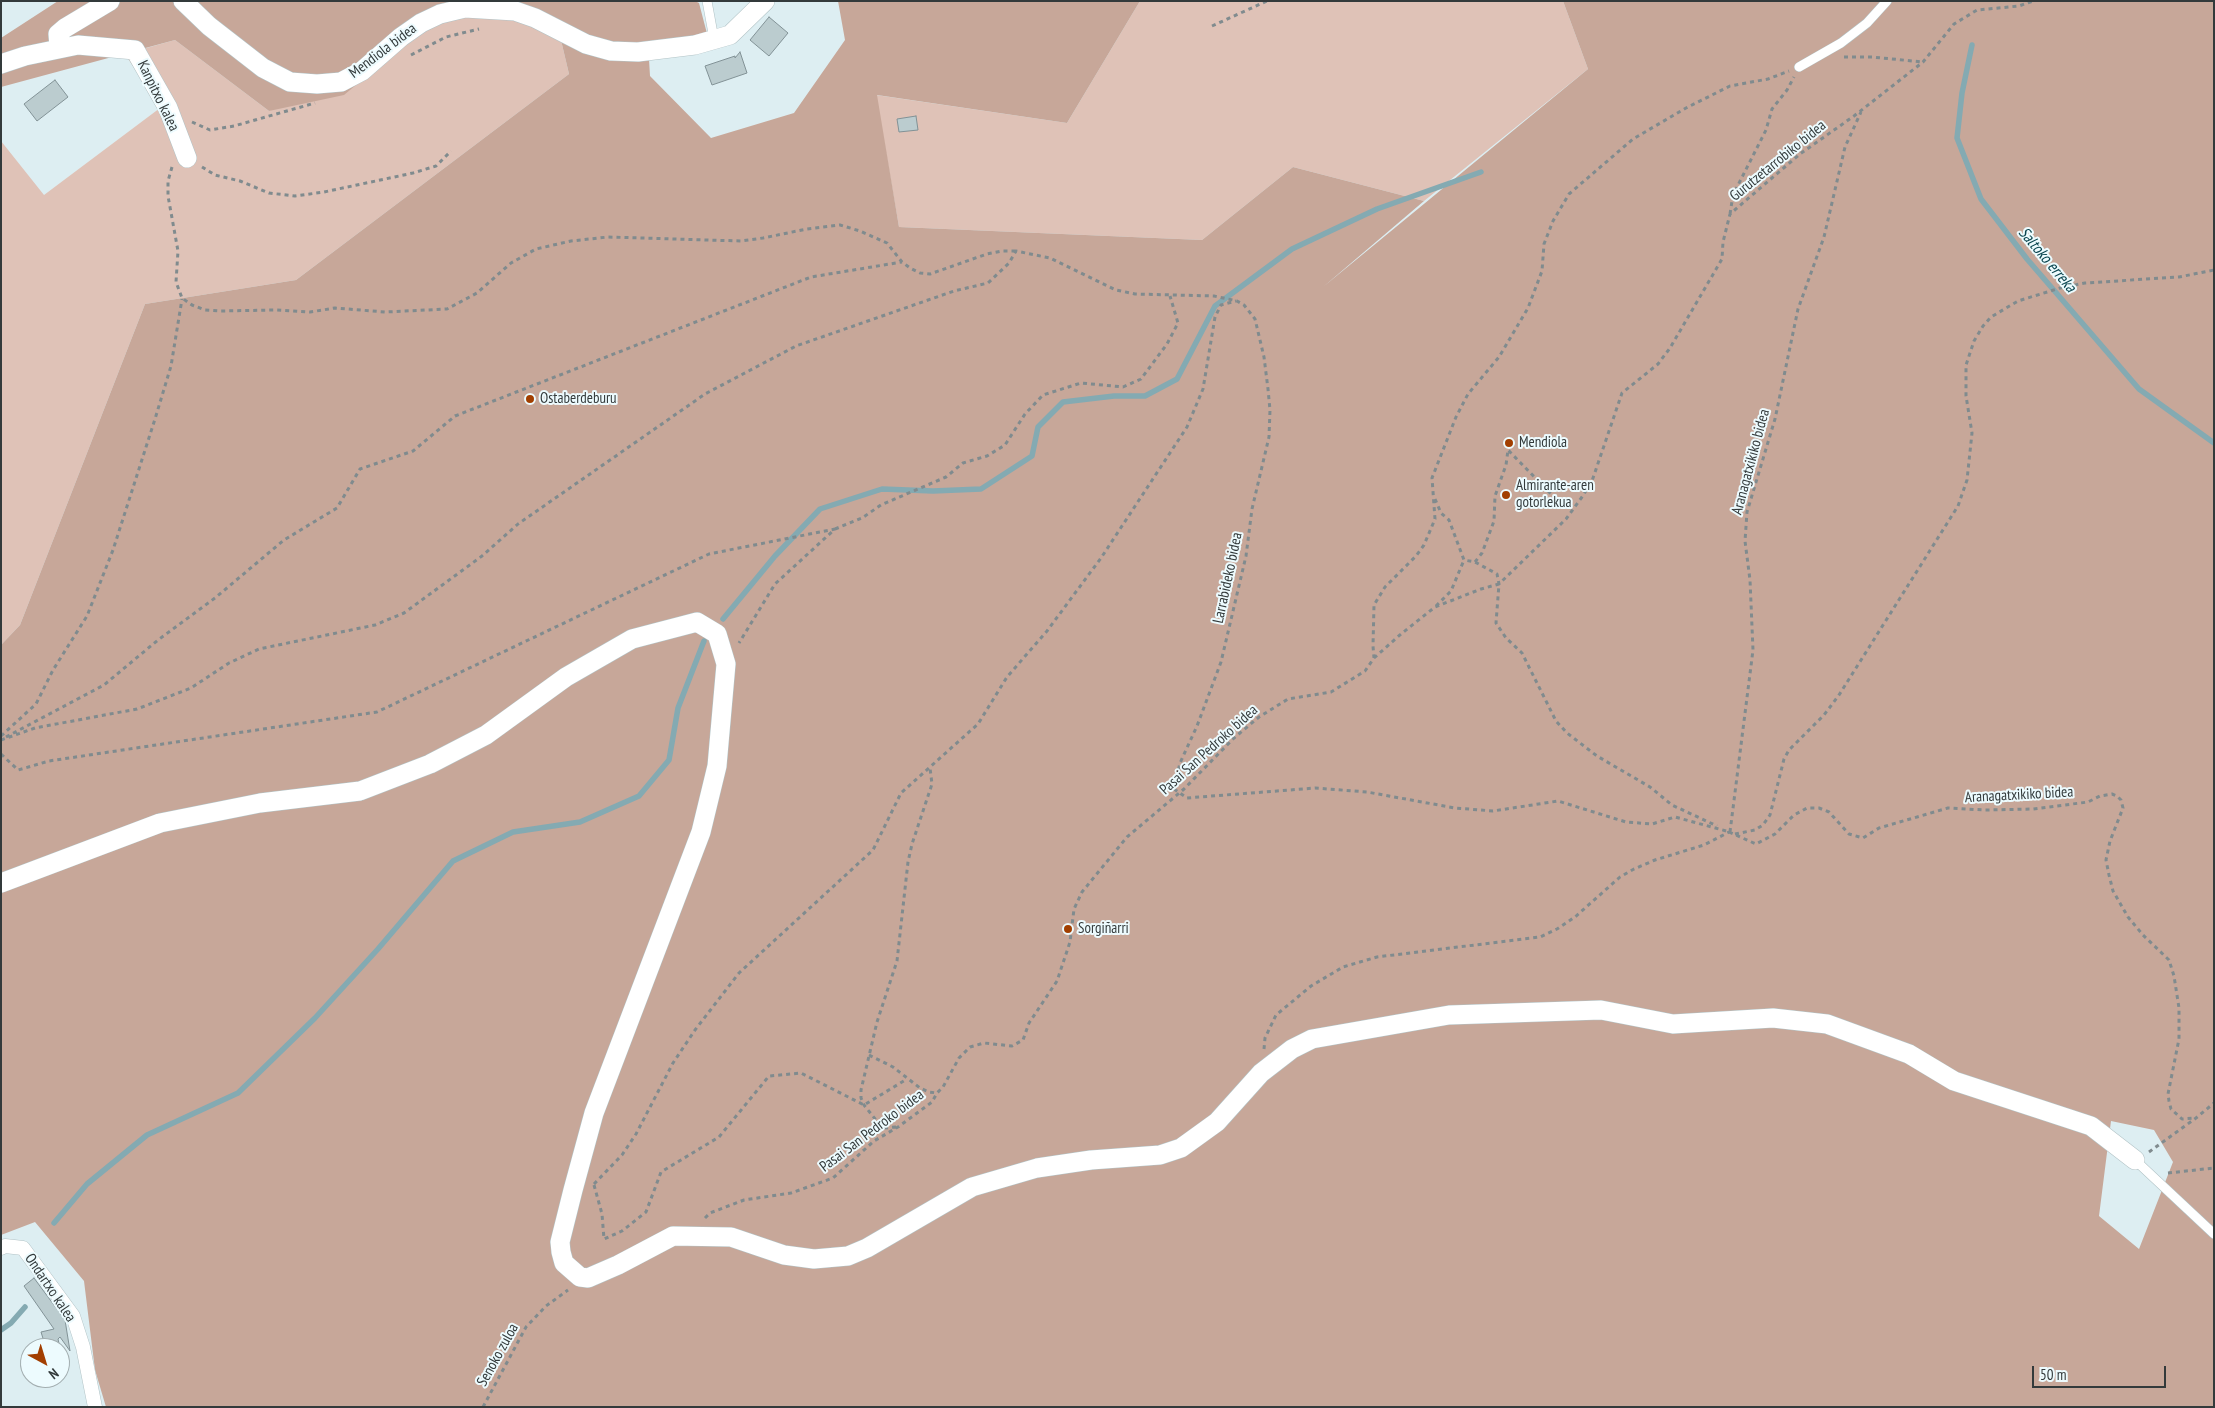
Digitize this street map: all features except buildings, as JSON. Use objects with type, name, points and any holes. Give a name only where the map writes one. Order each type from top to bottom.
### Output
[{"type":"street","points":[[59,48],[58,34],[110,1]]},
{"type":"street","name":"Mendiola bidea","points":[[183,1],[209,26],[263,68],[290,82],[317,84],[341,82],[362,71],[401,37],[421,23],[440,14],[466,8],[515,11],[535,18],[586,44],[611,51],[638,52],[695,44],[730,34],[765,1]]},
{"type":"street","name":"Kanpitxo kalea","points":[[1,64],[59,48],[78,45],[136,50],[168,108],[184,150]]},
{"type":"street","points":[[1,883],[160,823],[260,803],[360,791],[430,764],[486,735],[566,677],[632,639],[697,622],[717,634],[726,664],[717,766],[701,832],[594,1113],[560,1242],[564,1263],[580,1277],[588,1278],[673,1236],[730,1237],[784,1255],[814,1259],[848,1256],[867,1248],[972,1188],[1037,1168],[1091,1160],[1160,1155],[1181,1148],[1218,1122],[1261,1073],[1292,1050],[1312,1040],[1449,1014],[1601,1010],[1673,1024],[1773,1018],[1827,1024],[1909,1054],[1954,1081],[2091,1126],[2135,1160]]},
{"type":"street","name":"Ondartxo kalea","points":[[1,1248],[5,1246],[23,1248],[73,1316],[83,1347],[95,1407]]},
{"type":"lane","points":[[707,1],[714,39]]},
{"type":"lane","points":[[1799,67],[1841,43],[1867,23],[1887,1]]},
{"type":"lane","points":[[2135,1160],[2214,1234]]},
{"type":"path","points":[[1212,26],[1267,1]]},
{"type":"path","name":"Gurutzetarrobiko bidea","points":[[1499,584],[1566,519],[1592,481],[1622,393],[1658,364],[1670,348],[1722,260],[1723,242],[1730,214],[1748,196],[1800,154],[1863,109],[1923,62],[1954,24],[1977,10],[2018,6],[2033,1]]},
{"type":"path","points":[[1836,59],[1850,56],[1923,62]]},
{"type":"path","points":[[1730,214],[1733,195],[1763,138],[1772,109],[1787,90],[1799,67]]},
{"type":"path","points":[[1374,658],[1374,606],[1386,587],[1424,545],[1435,519],[1432,478],[1456,417],[1468,394],[1499,357],[1528,308],[1542,271],[1544,244],[1553,221],[1569,194],[1633,139],[1686,108],[1730,86],[1768,79],[1799,67]]},
{"type":"path","name":"Aranagatxikiko bidea","points":[[1730,832],[1753,650],[1750,580],[1745,541],[1747,512],[1775,419],[1798,308],[1824,237],[1845,147],[1863,109]]},
{"type":"path","points":[[1,739],[36,704],[52,670],[86,616],[112,550],[155,419],[171,366],[182,298],[176,282],[178,251],[168,196],[170,176],[184,150],[216,175],[240,181],[269,193],[295,196],[324,192],[413,173],[436,166],[450,151]]},
{"type":"path","points":[[182,298],[192,305],[205,310],[220,312],[276,310],[310,312],[335,308],[385,312],[447,309],[477,293],[523,255],[552,245],[608,237],[741,241],[840,225],[860,231],[887,243],[902,262],[920,273],[930,274],[987,254],[1002,251],[1016,252],[1050,258],[1116,290],[1135,294],[1214,296],[1237,301]]},
{"type":"path","points":[[1,739],[35,728],[137,709],[191,688],[229,663],[259,649],[375,625],[404,613],[482,556],[518,524],[705,394],[796,346],[954,291],[988,283],[1010,263],[1016,252]]},
{"type":"path","points":[[1,739],[104,685],[158,640],[215,598],[284,540],[337,508],[360,470],[413,451],[455,416],[811,277],[902,262]]},
{"type":"path","points":[[1734,834],[1756,830],[1763,825],[1770,815],[1784,759],[1795,742],[1815,724],[1839,695],[1958,506],[1967,480],[1972,432],[1966,396],[1966,365],[1974,341],[1983,326],[1991,317],[2018,301],[2060,288],[2085,283],[2179,277],[2214,270]]},
{"type":"path","points":[[1,754],[5,760],[18,770],[49,761],[378,712],[709,554],[835,529],[862,518],[881,505],[946,477],[963,463],[987,456],[1005,445],[1025,414],[1043,395],[1081,383],[1123,387],[1140,379],[1166,344],[1178,323],[1170,296]]},
{"type":"path","points":[[589,1193],[622,1155],[636,1134],[673,1063],[694,1030],[739,973],[873,850],[901,793],[978,724],[1007,677],[1046,631],[1101,558],[1187,427],[1203,389],[1215,317],[1221,305],[1237,301]]},
{"type":"path","name":"Larrabideko bidea","points":[[1180,793],[1174,788],[1174,780],[1221,662],[1246,556],[1252,510],[1269,437],[1270,410],[1264,357],[1254,319],[1244,305],[1237,301]]},
{"type":"path","points":[[1475,562],[1482,553],[1494,521],[1495,496],[1506,466],[1509,443]]},
{"type":"path","points":[[1508,450],[1553,496]]},
{"type":"path","points":[[1374,658],[1451,592],[1464,560],[1449,520],[1441,512],[1432,491]]},
{"type":"path","points":[[726,664],[775,584],[835,529]]},
{"type":"path","points":[[1435,607],[1499,584],[1497,574],[1475,562],[1464,560]]},
{"type":"path","name":"Aranagatxikiko bidea","points":[[1499,584],[1496,623],[1506,638],[1522,653],[1556,721],[1566,733],[1597,756],[1650,787],[1672,805],[1756,844],[1764,841],[1794,815],[1807,808],[1819,808],[1829,812],[1850,834],[1863,838],[1879,828],[1948,808],[1986,810],[2033,809],[2088,802],[2106,795],[2117,796],[2121,800],[2123,808],[2110,841],[2106,860],[2109,875],[2113,891],[2128,917],[2143,935],[2169,960],[2174,976],[2179,1008],[2179,1039],[2168,1094],[2169,1101],[2171,1109],[2182,1119],[2196,1118]]},
{"type":"path","name":"Pasai San Pedroko bidea","points":[[730,1237],[708,1227],[703,1220],[710,1213],[744,1200],[791,1193],[833,1178],[874,1141],[898,1127],[932,1102],[937,1093],[943,1088],[959,1058],[970,1047],[984,1043],[1012,1046],[1023,1040],[1029,1023],[1057,981],[1070,942],[1074,909],[1082,892],[1128,837],[1180,793],[1234,738],[1259,717],[1288,699],[1331,692],[1366,671],[1374,658]]},
{"type":"path","points":[[898,1127],[885,1128],[880,1125],[864,1104],[861,1098],[861,1090],[877,1022],[897,961],[910,853],[932,784],[930,768]]},
{"type":"path","points":[[1180,793],[1187,798],[1315,788],[1367,792],[1455,808],[1493,811],[1558,801],[1626,822],[1652,824],[1674,817],[1730,832]]},
{"type":"path","points":[[1261,1073],[1265,1038],[1276,1015],[1311,986],[1343,967],[1377,957],[1540,937],[1557,930],[1575,917],[1620,877],[1634,869],[1655,860],[1704,845],[1730,832]]},
{"type":"path","points":[[869,1055],[886,1063],[907,1079],[929,1092],[937,1093]]},
{"type":"path","points":[[594,1185],[602,1214],[604,1239],[622,1231],[646,1212],[661,1172],[719,1137],[769,1076],[801,1073],[864,1104]]},
{"type":"path","points":[[864,1104],[907,1079]]},
{"type":"path","points":[[2135,1160],[2156,1149],[2214,1103]]},
{"type":"path","points":[[2164,1174],[2214,1168]]},
{"type":"path","name":"Senoko zuloa","points":[[483,1407],[526,1327],[580,1277]]},
{"type":"shaded area","points":[[58,1],[695,1],[699,3],[711,49],[649,59],[650,76],[711,138],[794,113],[845,40],[838,1],[1140,1],[1067,123],[877,95],[899,227],[1202,240],[1293,167],[1424,201],[1323,287],[1588,69],[1563,1],[2214,1],[2214,1407],[106,1407],[95,1370],[84,1281],[35,1222],[1,1235],[1,645],[20,625],[145,304],[296,280],[569,74],[556,19],[452,5],[344,95],[269,111],[175,40],[1,87],[1,38]],"holes":[[[2111,1121],[2154,1130],[2173,1162],[2139,1249],[2099,1216]]]},
{"type":"shaded area","points":[[1140,1],[1563,1],[1588,69],[1424,201],[1293,167],[1202,240],[899,227],[876,95],[1067,123]]},
{"type":"shaded area","points":[[452,5],[556,19],[569,74],[296,280],[145,304],[20,625],[1,645],[1,141],[44,195],[160,108],[125,54],[175,40],[269,111]]},
{"type":"waterway","name":"Saltoko erreka","points":[[1972,45],[1962,93],[1957,138],[1981,199],[2027,259],[2139,389],[2214,443]]},
{"type":"waterway","points":[[723,619],[775,556],[820,509],[882,489],[933,491],[981,489],[1032,456],[1038,427],[1063,402],[1114,396],[1145,396],[1177,379],[1215,306],[1292,249],[1377,209],[1481,172]]},
{"type":"waterway","points":[[54,1223],[87,1184],[147,1135],[238,1093],[315,1018],[378,949],[453,861],[513,832],[580,822],[639,796],[669,760],[678,708],[704,641]]},
{"type":"waterway","points":[[1,1330],[11,1323],[25,1307]]},
{"type":"place","name":"Ostaberdeburu","points":[[530,399]]},
{"type":"place","name":"Mendiola","points":[[1509,443]]},
{"type":"place","name":"Almirante-aren gotorlekua","points":[[1506,495]]},
{"type":"place","name":"Sorgiñarri","points":[[1068,929]]}]
